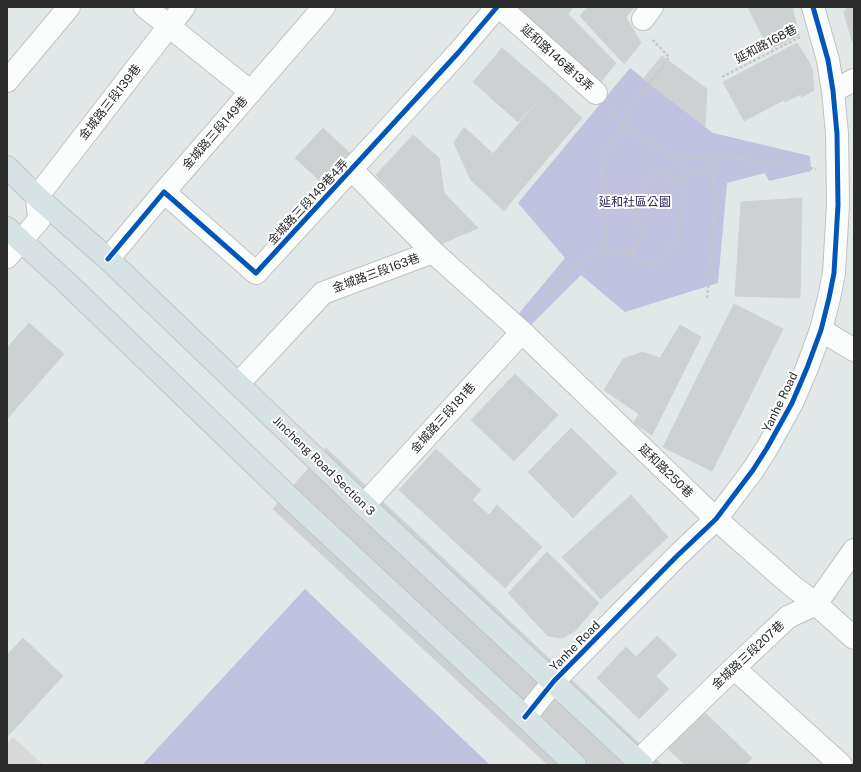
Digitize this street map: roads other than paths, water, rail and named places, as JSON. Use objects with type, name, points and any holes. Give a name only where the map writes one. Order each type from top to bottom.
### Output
[{"type":"main road","name":"Jincheng Road Section 3","points":[[7,168],[37,197],[108,259],[364,505],[640,763]]},
{"type":"main road","points":[[12,242],[72,288],[293,501],[575,765]]},
{"type":"street","points":[[7,81],[69,7]]},
{"type":"street","points":[[145,7],[251,92]]},
{"type":"street","name":"金城路三段139巷","points":[[37,197],[184,7]]},
{"type":"street","name":"金城路三段149巷","points":[[108,259],[324,7]]},
{"type":"street","name":"金城路三段149巷4弄","points":[[164,192],[256,273],[458,54],[497,7]]},
{"type":"street","name":"延和路146巷13弄","points":[[500,7],[596,93]]},
{"type":"street","name":"Yanhe Road","points":[[525,717],[554,681],[676,557],[716,519],[753,470],[767,448],[792,403],[807,368],[821,330],[834,273],[838,205],[846,172],[837,134],[833,91],[828,60],[816,17]]},
{"type":"street","points":[[833,91],[854,80]]},
{"type":"street","name":"金城路三段149巷4弄","points":[[351,169],[433,252]]},
{"type":"street","points":[[12,242],[39,220],[37,197]]},
{"type":"street","name":"金城路三段163巷","points":[[238,384],[323,293],[433,252],[522,332]]},
{"type":"street","points":[[821,330],[854,350]]},
{"type":"street","name":"金城路三段181巷","points":[[364,505],[522,332]]},
{"type":"street","name":"延和路250巷","points":[[522,332],[716,519],[854,638]]},
{"type":"street","name":"金城路三段207巷","points":[[640,763],[734,668],[788,617],[816,604],[854,550]]},
{"type":"street","points":[[734,668],[842,765]]},
{"type":"park label","name":"延和社區公園","points":[[635,202]]}]
